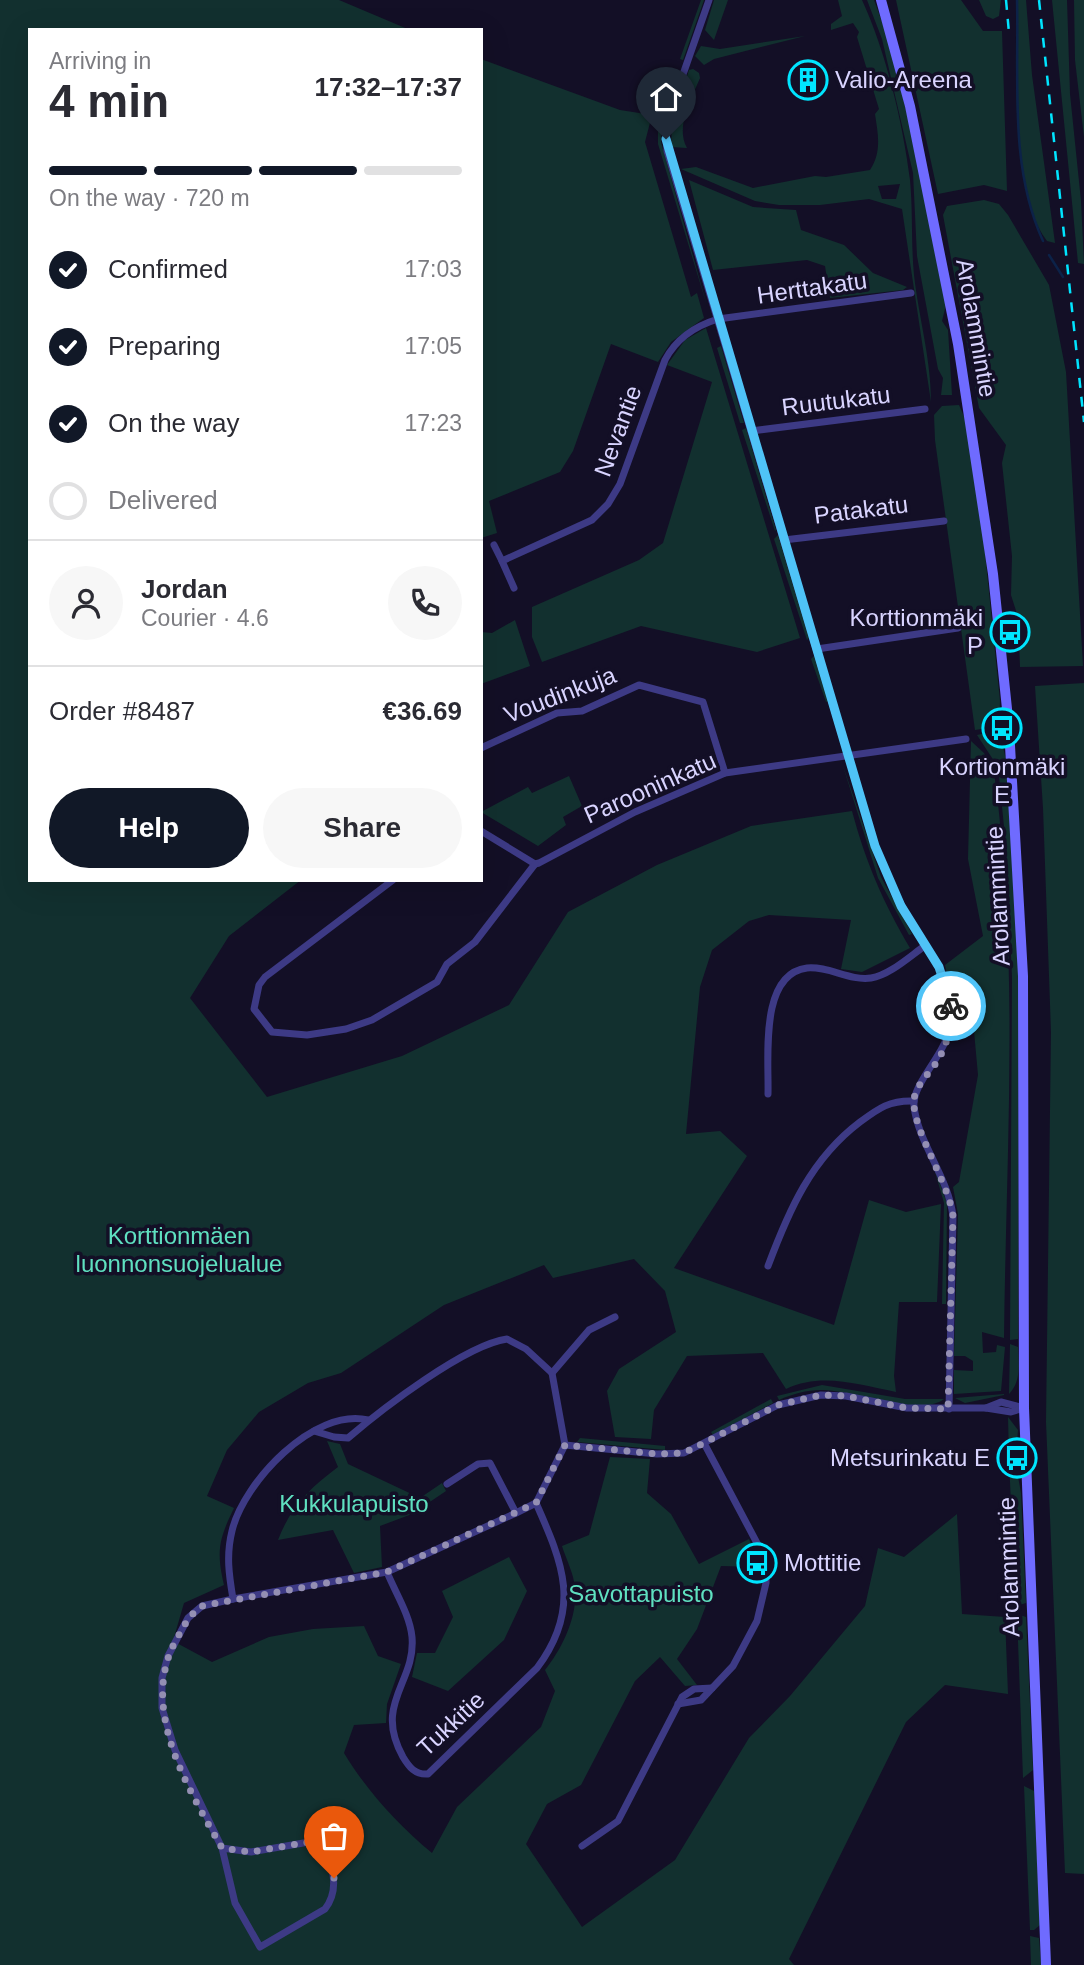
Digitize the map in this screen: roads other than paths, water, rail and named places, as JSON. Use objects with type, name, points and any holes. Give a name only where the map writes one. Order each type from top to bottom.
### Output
[{"type":"street","points":[[709,0],[665,132],[667,152],[886,874],[901,906],[945,981],[951,1017],[941,1055],[919,1086],[914,1101],[918,1121],[947,1188],[952,1208],[948,1409]]},
{"type":"street","name":"Arolammintie","points":[[881,1],[910,106],[942,255],[978,467],[1001,641],[1016,820],[1023,976],[1024,1408],[1046,1965]]},
{"type":"street","name":"Herttakatu","points":[[718,319],[911,293]]},
{"type":"street","name":"Nevantie","points":[[502,561],[592,520],[601,513],[620,484],[670,349],[689,332],[718,319]]},
{"type":"street","name":"Ruutukatu","points":[[751,431],[925,409]]},
{"type":"street","name":"Patakatu","points":[[784,540],[944,520]]},
{"type":"street","points":[[494,545],[514,588]]},
{"type":"street","points":[[817,649],[958,628]]},
{"type":"street","name":"Voudinkuja","points":[[483,747],[557,713],[582,711],[645,685],[703,702],[725,774]]},
{"type":"street","name":"Parooninkatu","points":[[535,864],[635,812],[725,774],[967,739]]},
{"type":"street","points":[[390,882],[265,977],[259,985],[254,1009],[272,1032],[307,1035],[346,1029],[372,1020],[437,982],[447,964],[475,942],[535,864],[483,832]]},
{"type":"street","points":[[768,1094],[772,1002],[784,978],[807,968],[855,978],[873,977],[926,945]]},
{"type":"street","points":[[768,1266],[791,1207],[828,1150],[885,1104],[914,1101]]},
{"type":"street","points":[[552,1373],[589,1331],[615,1317]]},
{"type":"street","points":[[222,1848],[251,1852],[315,1841],[321,1847],[334,1878],[330,1902],[325,1909],[260,1947],[235,1903],[222,1848],[166,1728],[162,1678],[168,1656],[188,1618],[202,1606],[387,1572],[516,1513],[536,1503],[565,1445],[552,1373],[519,1345],[507,1339],[498,1340],[448,1367],[368,1420],[348,1438],[334,1437],[314,1430]]},
{"type":"street","points":[[565,1445],[670,1454],[705,1445],[778,1405],[810,1397],[833,1395],[907,1408],[986,1408],[1012,1412],[1024,1408]]},
{"type":"street","points":[[233,1600],[227,1568],[235,1521],[272,1465],[314,1430],[348,1420],[368,1420]]},
{"type":"street","points":[[678,1704],[701,1700],[733,1666],[751,1636],[762,1605],[767,1565],[705,1445]]},
{"type":"street","points":[[447,1484],[478,1464],[490,1463],[516,1513]]},
{"type":"street","name":"Tukkitie","points":[[387,1572],[406,1616],[412,1639],[410,1658],[393,1711],[395,1740],[409,1766],[417,1773],[428,1774],[537,1668],[550,1647],[561,1615],[565,1579],[556,1549],[536,1503]]},
{"type":"street","points":[[582,1846],[618,1821],[678,1704],[687,1692],[713,1688]]},
{"type":"waterway","points":[[1017,0],[1020,153],[1032,213],[1043,241]]},
{"type":"waterway","points":[[1049,255],[1063,277]]},
{"type":"railway","points":[[1006,0],[1009,33]]},
{"type":"railway","points":[[1039,0],[1084,422]]},
{"type":"place","name":"Valio-Areena","points":[[808,80]]},
{"type":"place","name":"Korttionmäki P","points":[[1010,632]]},
{"type":"place","name":"Kortionmäki E","points":[[1002,728]]},
{"type":"place","name":"Metsurinkatu E","points":[[1017,1458]]},
{"type":"place","name":"Mottitie","points":[[757,1563]]},
{"type":"park label","name":"Korttionmäen luonnonsuojelualue","points":[[179,1250]]},
{"type":"park label","name":"Kukkulapuisto","points":[[354,1504]]},
{"type":"park label","name":"Savottapuisto","points":[[641,1594]]}]
